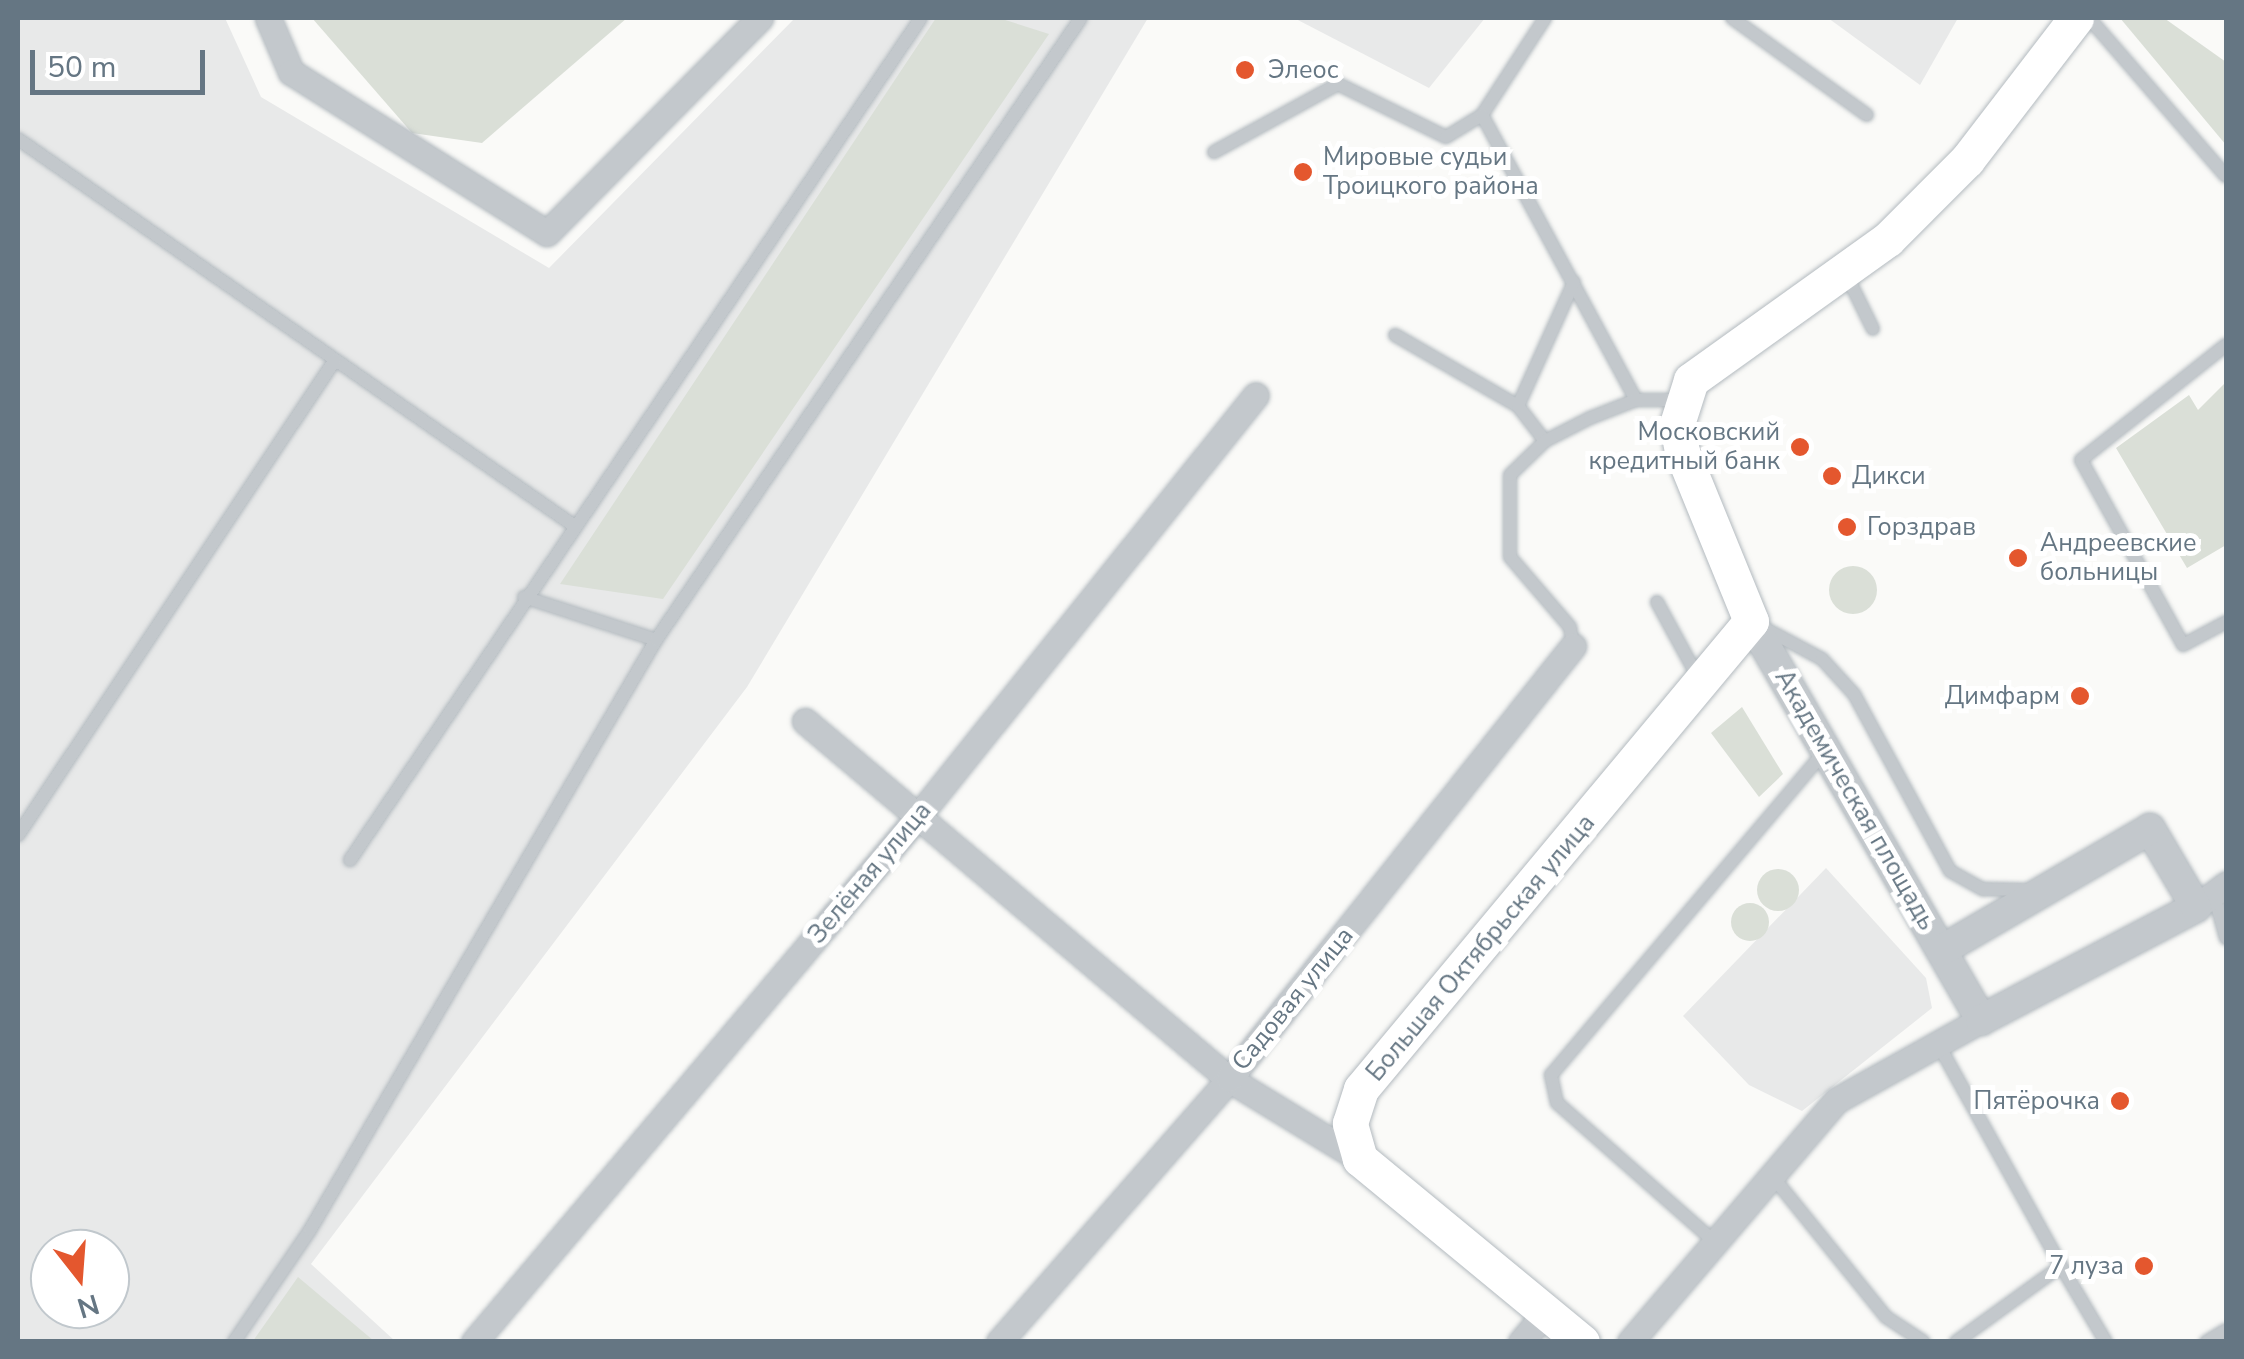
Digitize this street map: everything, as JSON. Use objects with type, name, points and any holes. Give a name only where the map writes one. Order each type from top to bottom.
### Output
[{"type":"main road","points":[[1751,621],[1682,452],[1680,400],[1715,360],[1846,274],[1967,160],[2076,18]]},
{"type":"main road","name":"Большая Октябрьская улица","points":[[1360,1158],[1350,1123],[1362,1089],[1703,686],[1751,621]]},
{"type":"main road","points":[[1360,1158],[1582,1342]]},
{"type":"street","points":[[268,18],[292,72],[548,233],[760,18]]},
{"type":"street","name":"Зелёная улица","points":[[474,1342],[919,815],[1256,395]]},
{"type":"street","name":"Академическая площадь","points":[[1751,621],[1942,950],[2150,829],[2212,895]]},
{"type":"street","name":"Садовая улица","points":[[1000,1342],[1229,1079],[1573,646]]},
{"type":"street","points":[[804,721],[1229,1079],[1360,1158]]},
{"type":"street","points":[[1630,1342],[1718,1244],[1836,1100],[2212,895]]},
{"type":"street","points":[[1942,950],[1980,1020]]},
{"type":"street","points":[[1521,1342],[1546,1312]]},
{"type":"lane","points":[[350,860],[573,525],[921,18]]},
{"type":"lane","points":[[234,1342],[310,1230],[656,640],[1080,18]]},
{"type":"lane","points":[[1214,152],[1338,84],[1446,138],[1482,114],[1545,18]]},
{"type":"lane","points":[[1732,18],[1868,115]]},
{"type":"lane","points":[[2089,18],[2226,176]]},
{"type":"lane","points":[[1482,114],[1636,400]]},
{"type":"lane","points":[[18,139],[573,525]]},
{"type":"lane","points":[[1846,274],[1872,329]]},
{"type":"lane","points":[[1518,406],[1574,282]]},
{"type":"lane","points":[[1395,335],[1518,406],[1545,442]]},
{"type":"lane","points":[[2226,345],[2081,460],[2183,645],[2226,622]]},
{"type":"lane","points":[[18,835],[335,360]]},
{"type":"lane","points":[[1573,646],[1570,628],[1517,571],[1506,540],[1510,475],[1545,442],[1636,400],[1680,400]]},
{"type":"lane","points":[[524,598],[656,640]]},
{"type":"lane","points":[[1656,602],[1703,686]]},
{"type":"lane","points":[[1751,621],[1822,659],[1854,694],[1950,870],[1983,888],[2026,891],[2068,876]]},
{"type":"lane","points":[[1718,1244],[1557,1103],[1552,1075],[1826,750]]},
{"type":"lane","points":[[2212,895],[2226,938]]},
{"type":"lane","points":[[1937,1042],[2106,1342]]},
{"type":"lane","points":[[1773,1177],[1886,1317],[1924,1342]]},
{"type":"lane","points":[[1956,1342],[2061,1266]]},
{"type":"lane","points":[[2209,1341],[2226,1330]]},
{"type":"shaded area","points":[[18,18],[225,18],[261,97],[549,268],[795,18],[1148,18],[747,687],[311,1264],[395,1341],[18,1341]]},
{"type":"shaded area","points":[[312,18],[627,18],[482,143],[412,133]]},
{"type":"shaded area","points":[[936,18],[999,18],[1049,34],[663,599],[560,584]]},
{"type":"shaded area","points":[[1294,18],[1485,18],[1429,88]]},
{"type":"shaded area","points":[[1828,18],[1958,18],[1920,85]]},
{"type":"shaded area","points":[[2120,18],[2164,18],[2226,62],[2226,145]]},
{"type":"shaded area","points":[[2226,382],[2226,545],[2187,568],[2116,448],[2189,395],[2198,410]]},
{"type":"shaded area","points":[[1853,566],[1870,573],[1877,590],[1870,607],[1853,614],[1836,607],[1829,590],[1836,573]]},
{"type":"shaded area","points":[[1742,707],[1783,774],[1759,797],[1711,733]]},
{"type":"shaded area","points":[[1826,868],[1926,978],[1932,1008],[1802,1111],[1749,1085],[1683,1016]]},
{"type":"shaded area","points":[[1778,869],[1793,875],[1799,890],[1793,905],[1778,911],[1763,905],[1757,890],[1763,875]]},
{"type":"shaded area","points":[[1750,903],[1763,909],[1769,922],[1763,935],[1750,941],[1737,935],[1731,922],[1737,909]]},
{"type":"shaded area","points":[[298,1277],[374,1341],[253,1341]]},
{"type":"place","name":"Элеос","points":[[1245,70]]},
{"type":"place","name":"Мировые судьи Троицкого района","points":[[1303,172]]},
{"type":"place","name":"Московский кредитный банк","points":[[1800,447]]},
{"type":"place","name":"Дикси","points":[[1832,476]]},
{"type":"place","name":"Горздрав","points":[[1847,527]]},
{"type":"place","name":"Андреевские больницы","points":[[2018,558]]},
{"type":"place","name":"Димфарм","points":[[2080,696]]},
{"type":"place","name":"Пятёрочка","points":[[2120,1101]]},
{"type":"place","name":"7 луза","points":[[2144,1266]]}]
